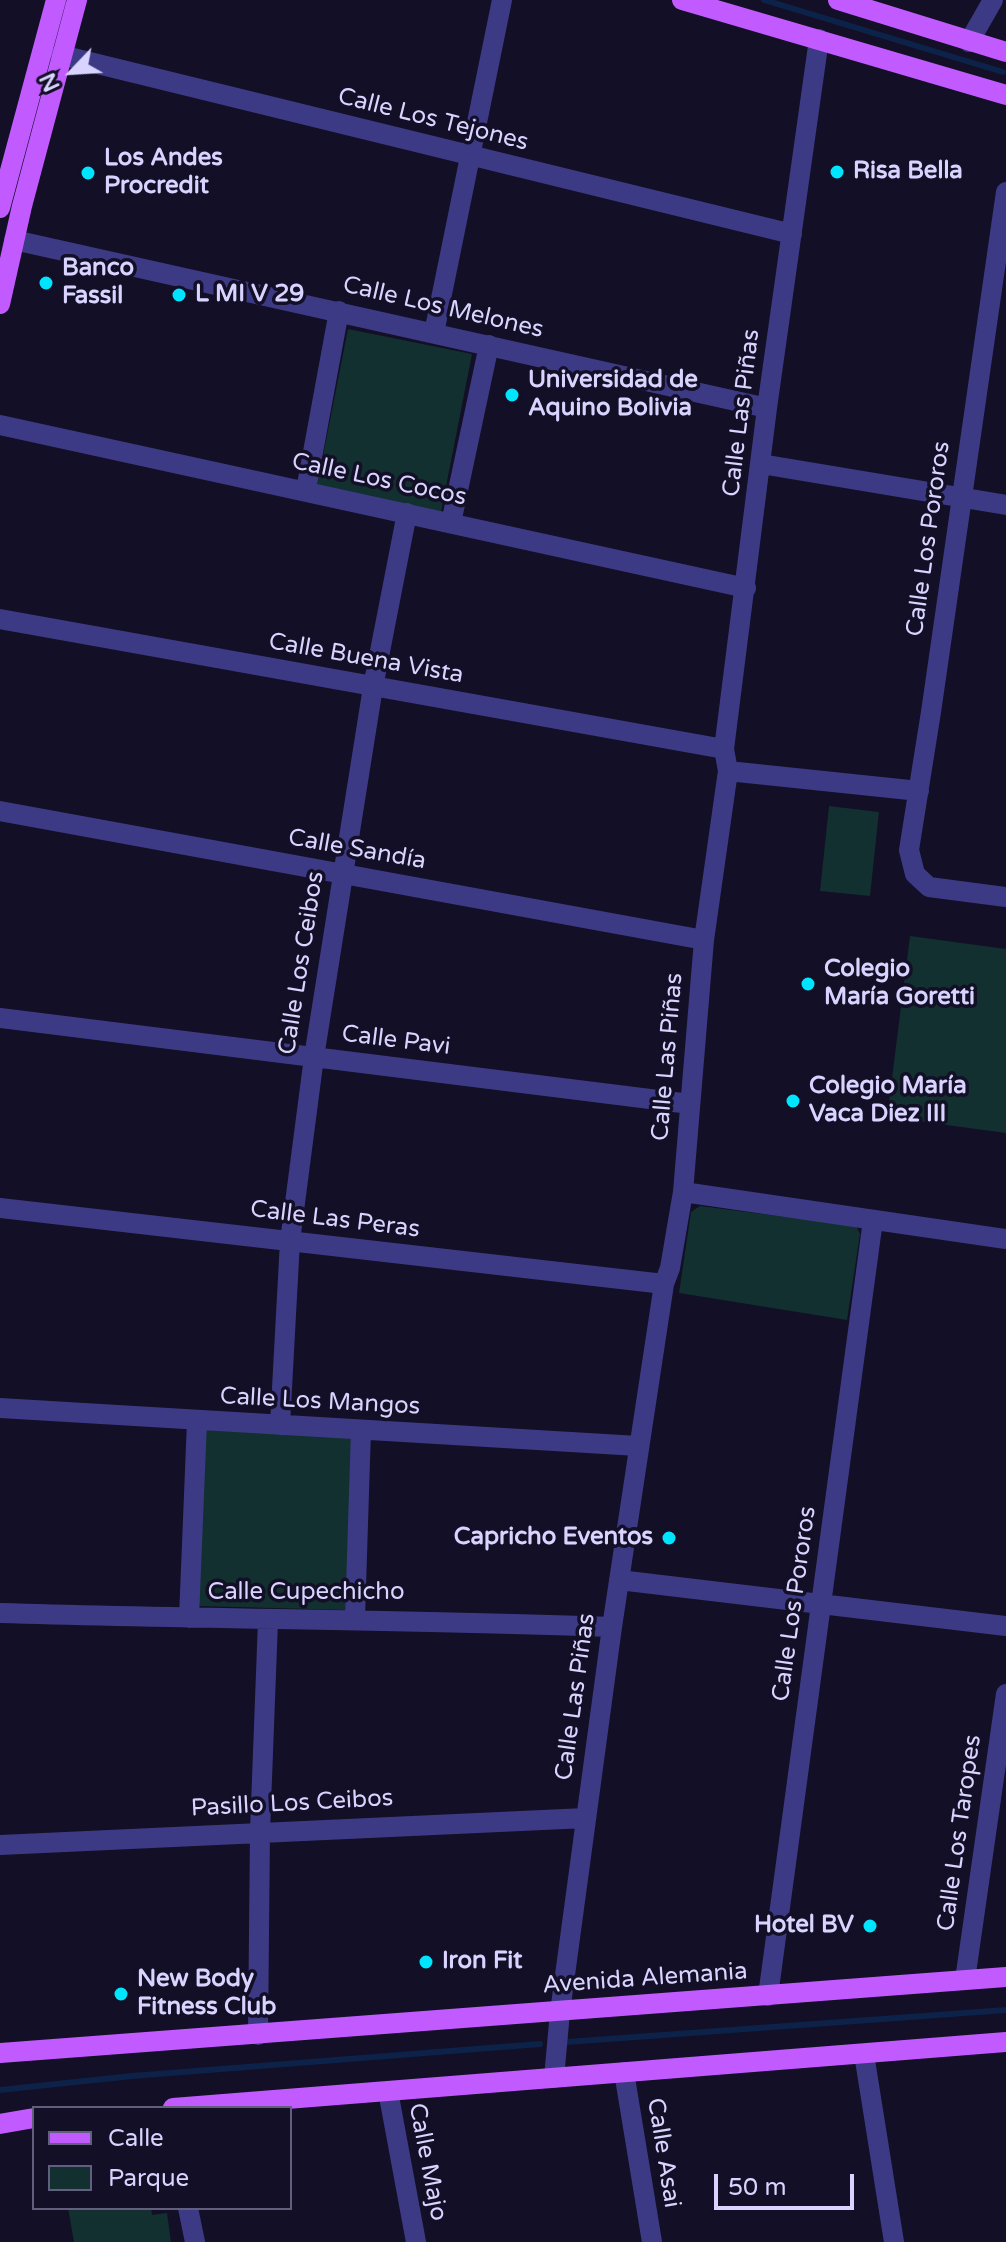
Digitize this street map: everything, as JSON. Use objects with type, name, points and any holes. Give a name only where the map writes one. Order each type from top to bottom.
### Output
[{"type":"main road","points":[[0,208],[56,0]]},
{"type":"main road","points":[[0,304],[77,0]]},
{"type":"main road","points":[[682,0],[1006,95]]},
{"type":"main road","points":[[838,0],[1006,52]]},
{"type":"main road","name":"Avenida Alemania","points":[[0,2053],[1006,1977]]},
{"type":"main road","points":[[198,2106],[1006,2042]]},
{"type":"main road","points":[[0,2124],[32,2118]]},
{"type":"street","points":[[434,333],[502,0]]},
{"type":"street","points":[[969,42],[993,0]]},
{"type":"street","name":"Calle Las Piñas","points":[[554,2078],[560,2012],[638,1446],[664,1284],[670,1268],[683,1192],[704,940],[728,771],[724,749],[767,408],[819,39]]},
{"type":"street","name":"Calle Los Tejones","points":[[61,55],[792,234]]},
{"type":"street","name":"Calle Los Pororos","points":[[1006,192],[909,850],[915,874],[929,887],[1006,897]]},
{"type":"street","name":"Calle Los Melones","points":[[14,240],[767,408]]},
{"type":"street","points":[[306,490],[339,311]]},
{"type":"street","points":[[451,523],[489,345]]},
{"type":"street","name":"Calle Los Cocos","points":[[0,425],[746,588]]},
{"type":"street","points":[[761,464],[1006,505]]},
{"type":"street","name":"Calle Los Ceibos","points":[[280,1425],[290,1241],[314,1057],[373,687],[407,513]]},
{"type":"street","name":"Calle Buena Vista","points":[[0,619],[724,749]]},
{"type":"street","points":[[728,771],[919,791]]},
{"type":"street","name":"Calle Sandía","points":[[0,811],[704,940]]},
{"type":"street","name":"Calle Pavi","points":[[0,1018],[690,1104]]},
{"type":"street","points":[[683,1192],[1006,1239]]},
{"type":"street","name":"Calle Las Peras","points":[[0,1208],[664,1284]]},
{"type":"street","name":"Calle Los Pororos","points":[[768,1996],[873,1220]]},
{"type":"street","name":"Calle Los Mangos","points":[[0,1408],[638,1446]]},
{"type":"street","points":[[189,1618],[197,1421]]},
{"type":"street","points":[[355,1618],[361,1430]]},
{"type":"street","points":[[619,1580],[1006,1626]]},
{"type":"street","name":"Calle Cupechicho","points":[[0,1613],[268,1621],[355,1618],[612,1627]]},
{"type":"street","points":[[258,2035],[260,1831],[268,1621]]},
{"type":"street","name":"Calle Los Taropes","points":[[965,1980],[1006,1694]]},
{"type":"street","name":"Pasillo Los Ceibos","points":[[0,1845],[586,1818]]},
{"type":"street","points":[[864,2054],[894,2242]]},
{"type":"street","name":"Calle Asai","points":[[624,2072],[652,2242]]},
{"type":"street","name":"Calle Majo","points":[[388,2091],[416,2242]]},
{"type":"street","points":[[188,2210],[195,2242]]},
{"type":"green space","points":[[348,329],[472,354],[441,512],[317,486]]},
{"type":"green space","points":[[829,806],[879,812],[870,896],[820,891]]},
{"type":"green space","points":[[910,936],[1006,949],[1006,1133],[887,1117]]},
{"type":"green space","points":[[700,1206],[856,1226],[860,1234],[847,1320],[679,1293],[691,1212]]},
{"type":"green space","points":[[203,1429],[354,1432],[349,1610],[198,1606]]},
{"type":"green space","points":[[68,2210],[151,2210],[152,2215],[167,2213],[171,2242],[74,2242]]},
{"type":"waterway","points":[[764,0],[1003,72]]},
{"type":"waterway","points":[[567,2042],[1006,2010]]},
{"type":"waterway","points":[[0,2090],[132,2076],[540,2044]]},
{"type":"place","name":"Risa Bella","points":[[837,172]]},
{"type":"place","name":"Los Andes Procredit","points":[[88,173]]},
{"type":"place","name":"Banco Fassil","points":[[46,283]]},
{"type":"place","name":"L MI V 29","points":[[179,295]]},
{"type":"place","name":"Universidad de Aquino Bolivia","points":[[512,395]]},
{"type":"place","name":"Colegio María Goretti","points":[[808,984]]},
{"type":"place","name":"Colegio María Vaca Diez III","points":[[793,1101]]},
{"type":"place","name":"Capricho Eventos","points":[[669,1538]]},
{"type":"place","name":"Hotel BV","points":[[870,1926]]},
{"type":"place","name":"Iron Fit","points":[[426,1962]]},
{"type":"place","name":"New Body Fitness Club","points":[[121,1994]]}]
